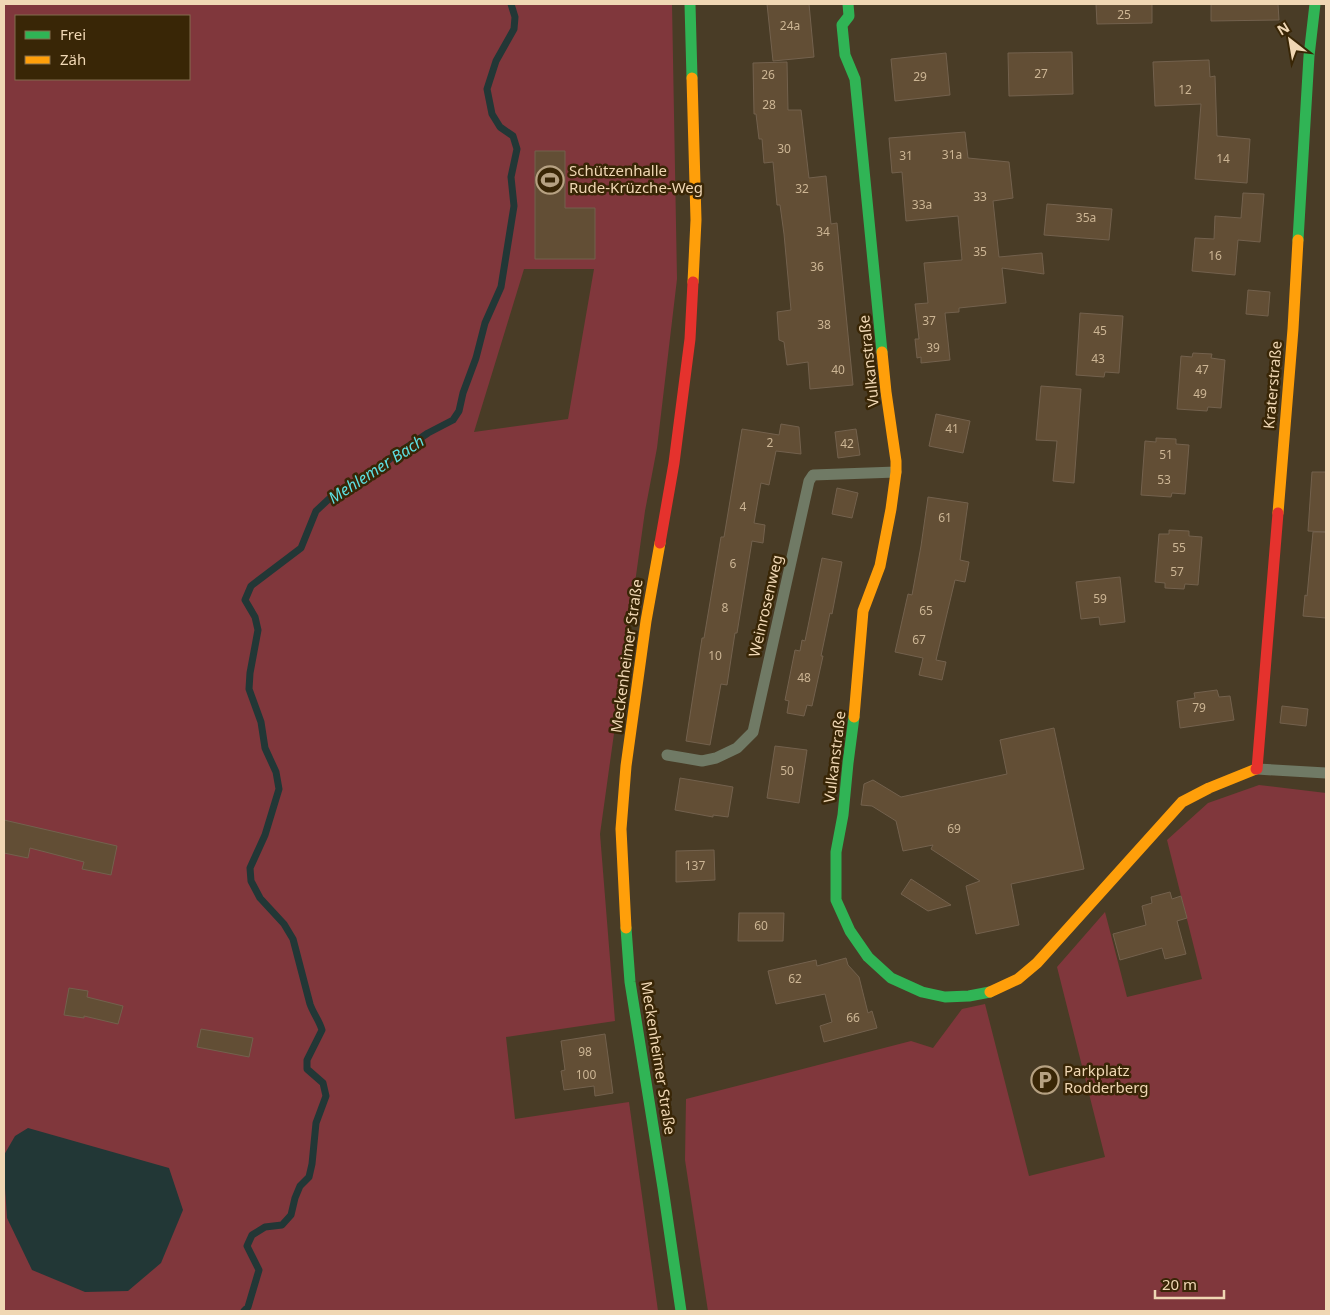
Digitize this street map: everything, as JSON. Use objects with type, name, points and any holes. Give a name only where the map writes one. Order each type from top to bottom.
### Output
[{"type":"street","name":"Meckenheimer Straße","points":[[681,1311],[630,982],[621,829],[626,766],[646,621],[674,463],[690,339],[696,220],[690,4]]},
{"type":"street","name":"Vulkanstraße","points":[[848,4],[849,16],[842,25],[843,41],[846,58],[855,79],[886,392],[896,461],[892,509],[880,566],[863,611],[855,711],[843,816],[836,852],[836,900],[850,931],[868,958],[891,978],[922,992],[945,997],[969,996],[992,991],[1018,979],[1037,963],[1182,802],[1197,792],[1257,769]]},
{"type":"street","name":"Kraterstraße","points":[[1257,769],[1293,329],[1308,76],[1315,4]]},
{"type":"lane","name":"Weinrosenweg","points":[[667,755],[702,761],[716,758],[737,748],[753,732],[809,481],[813,475],[896,472]]},
{"type":"lane","name":"Vulkanstraße","points":[[1257,769],[1326,773]]},
{"type":"shaded area","points":[[4,4],[672,4],[677,279],[657,448],[645,511],[600,834],[615,1021],[506,1037],[515,1119],[629,1102],[658,1311],[4,1311]],"holes":[[[524,269],[594,269],[568,419],[474,432]]]},
{"type":"shaded area","points":[[1259,785],[1326,793],[1326,1311],[708,1311],[685,1160],[686,1099],[911,1041],[933,1048],[962,1009],[985,1004],[1029,1176],[1105,1157],[1057,967],[1105,912],[1127,997],[1202,979],[1167,840],[1208,803]]},
{"type":"water","points":[[28,1128],[169,1168],[183,1210],[161,1263],[128,1291],[85,1292],[32,1270],[7,1218],[4,1173],[4,1155],[15,1136]]},
{"type":"building","points":[[767,4],[809,4],[814,57],[773,61]]},
{"type":"building","points":[[1096,4],[1152,4],[1152,23],[1097,24]]},
{"type":"building","points":[[1211,4],[1278,4],[1279,20],[1211,21]]},
{"type":"building","points":[[1072,52],[1073,94],[1009,96],[1008,53]]},
{"type":"building","points":[[946,53],[950,95],[895,101],[891,59]]},
{"type":"building","points":[[1209,60],[1210,77],[1215,76],[1217,136],[1250,139],[1247,183],[1195,179],[1201,104],[1155,106],[1153,62]]},
{"type":"building","points":[[787,62],[788,110],[801,110],[809,178],[826,176],[831,224],[837,223],[853,385],[810,389],[808,362],[787,365],[784,342],[779,340],[777,312],[791,310],[784,234],[780,205],[777,205],[773,162],[764,163],[762,139],[759,139],[756,114],[754,114],[753,63]]},
{"type":"building","points":[[965,132],[968,158],[1009,162],[1013,198],[993,201],[999,257],[1042,253],[1044,274],[1002,268],[1006,303],[959,308],[959,312],[945,313],[950,360],[921,363],[921,357],[917,358],[915,339],[919,339],[915,304],[928,303],[924,263],[962,260],[958,216],[906,221],[902,172],[892,173],[889,138]]},
{"type":"building","name":"Schützenhalle Rude-Krüzche-Weg","points":[[535,151],[565,151],[565,208],[595,208],[595,259],[535,259]]},
{"type":"building","points":[[1243,193],[1264,194],[1260,242],[1238,240],[1235,275],[1192,271],[1195,238],[1214,239],[1215,216],[1241,218]]},
{"type":"building","points":[[1047,204],[1112,209],[1109,240],[1044,235]]},
{"type":"building","points":[[1248,290],[1270,292],[1268,316],[1246,314]]},
{"type":"building","points":[[1080,313],[1123,316],[1119,373],[1105,372],[1104,377],[1076,375]]},
{"type":"building","points":[[1193,353],[1212,354],[1211,358],[1225,360],[1221,408],[1208,407],[1207,411],[1177,409],[1181,356],[1192,357]]},
{"type":"building","points":[[1041,386],[1081,389],[1074,483],[1053,481],[1057,441],[1036,440]]},
{"type":"building","points":[[936,414],[970,421],[963,453],[929,446]]},
{"type":"building","points":[[781,424],[799,427],[801,454],[776,451],[769,485],[761,483],[754,523],[765,525],[763,543],[752,541],[727,685],[721,684],[710,745],[686,741],[702,638],[704,638],[721,537],[724,537],[742,429],[779,435]]},
{"type":"building","points":[[856,429],[860,455],[838,458],[835,432]]},
{"type":"building","points":[[1156,438],[1176,439],[1176,444],[1189,445],[1185,494],[1172,493],[1171,497],[1141,495],[1145,441],[1156,442]]},
{"type":"building","points":[[1312,472],[1326,472],[1326,532],[1308,531]]},
{"type":"building","points":[[837,488],[858,493],[852,518],[832,514]]},
{"type":"building","points":[[928,497],[968,503],[960,560],[969,562],[965,582],[955,580],[936,660],[946,662],[942,680],[919,675],[923,658],[895,652],[908,594],[912,595]]},
{"type":"building","points":[[1169,530],[1189,531],[1189,536],[1202,537],[1198,585],[1185,584],[1184,589],[1165,588],[1165,583],[1155,582],[1159,534],[1169,534]]},
{"type":"building","points":[[1313,532],[1326,532],[1326,618],[1303,616],[1305,595],[1307,596]]},
{"type":"building","points":[[822,558],[842,562],[812,706],[807,705],[804,716],[787,713],[789,701],[785,700],[795,650],[800,651],[802,640],[805,641]]},
{"type":"building","points":[[1120,577],[1125,622],[1100,625],[1099,617],[1081,619],[1076,582]]},
{"type":"building","points":[[1217,690],[1219,697],[1230,696],[1234,720],[1180,728],[1177,701],[1195,698],[1194,693]]},
{"type":"building","points":[[1282,706],[1308,709],[1306,726],[1280,723]]},
{"type":"building","points":[[1054,728],[1084,869],[1011,884],[1019,925],[976,934],[966,886],[980,881],[931,849],[933,845],[903,851],[896,821],[872,806],[861,805],[864,784],[873,780],[901,797],[1007,774],[1000,740]]},
{"type":"building","points":[[775,746],[807,750],[799,803],[767,798]]},
{"type":"building","points":[[680,778],[733,787],[728,817],[713,815],[713,817],[675,810]]},
{"type":"building","points":[[4,820],[117,846],[111,875],[82,869],[84,862],[30,848],[28,858],[4,853]]},
{"type":"building","points":[[714,850],[715,880],[676,882],[676,851]]},
{"type":"building","points":[[911,879],[951,905],[928,911],[901,894]]},
{"type":"building","points":[[1170,892],[1172,899],[1181,896],[1187,918],[1177,921],[1186,954],[1165,959],[1162,948],[1120,960],[1113,934],[1146,925],[1142,906],[1152,903],[1151,897]]},
{"type":"building","points":[[739,913],[784,913],[783,941],[738,941]]},
{"type":"building","points":[[846,958],[848,965],[859,977],[868,1013],[872,1011],[877,1028],[824,1042],[820,1026],[832,1022],[825,994],[776,1004],[768,971],[816,960],[817,966]]},
{"type":"building","points":[[69,988],[88,991],[87,997],[123,1006],[118,1024],[84,1016],[84,1018],[64,1015]]},
{"type":"building","points":[[201,1029],[253,1038],[249,1057],[197,1047]]},
{"type":"building","points":[[605,1034],[613,1093],[595,1096],[594,1086],[564,1090],[561,1071],[565,1070],[561,1041]]},
{"type":"waterway","name":"Mehlemer Bach","points":[[244,1311],[248,1307],[259,1270],[247,1246],[252,1235],[265,1227],[282,1225],[291,1215],[300,1186],[309,1177],[316,1123],[326,1096],[323,1083],[307,1069],[307,1060],[322,1030],[310,1004],[293,939],[284,924],[260,898],[251,881],[250,868],[265,835],[279,789],[276,772],[265,748],[261,722],[249,689],[258,630],[255,617],[245,600],[251,586],[301,548],[316,511],[331,497],[346,487],[360,484],[391,458],[428,433],[453,420],[459,411],[485,323],[501,287],[514,206],[511,177],[517,149],[513,136],[500,127],[492,114],[487,89],[496,61],[514,29],[515,17],[511,4]]},
{"type":"traffic: fast","points":[[690,4],[692,78]]},
{"type":"traffic: fast","points":[[848,4],[849,16],[842,25],[845,55],[855,79],[882,352]]},
{"type":"traffic: fast","points":[[1298,240],[1309,56],[1315,4]]},
{"type":"traffic: fast","points":[[854,717],[843,815],[836,852],[836,900],[850,931],[868,957],[891,978],[922,992],[945,997],[969,996],[990,992]]},
{"type":"traffic: fast","points":[[626,928],[630,982],[681,1311]]},
{"type":"traffic: slow","points":[[692,78],[696,220],[693,282]]},
{"type":"traffic: slow","points":[[1278,513],[1293,329],[1298,240]]},
{"type":"traffic: slow","points":[[854,717],[863,611],[880,566],[896,472],[882,352]]},
{"type":"traffic: slow","points":[[626,928],[621,829],[626,766],[646,621],[660,543]]},
{"type":"traffic: slow","points":[[990,992],[1018,979],[1037,963],[1182,802],[1209,788],[1256,769]]},
{"type":"traffic: jam","points":[[660,543],[674,463],[690,339],[693,282]]},
{"type":"traffic: jam","points":[[1256,769],[1278,513]]},
{"type":"place","name":"Schützenhalle Rude-Krüzche-Weg","points":[[550,180]]},
{"type":"place","name":"Parkplatz Rodderberg","points":[[1045,1080]]}]
